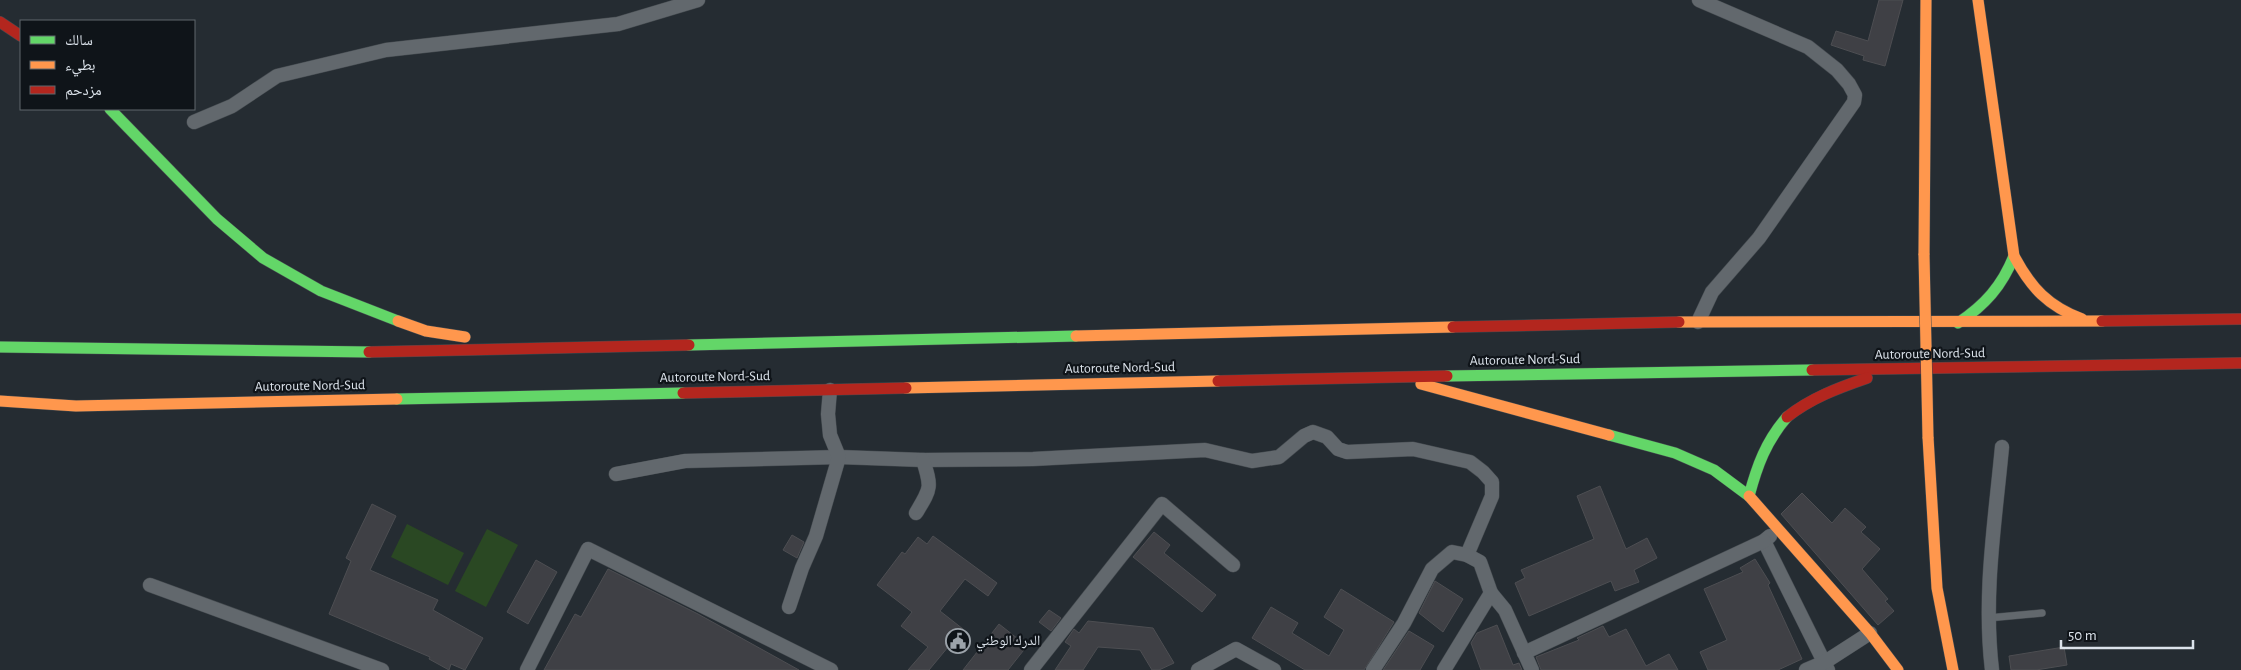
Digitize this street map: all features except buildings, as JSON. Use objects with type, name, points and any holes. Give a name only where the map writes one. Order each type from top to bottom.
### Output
[{"type":"main road","points":[[1926,0],[1924,255],[1928,437],[1937,588],[1953,670]]},
{"type":"main road","points":[[1978,0],[2014,256],[2027,280],[2043,297],[2064,312],[2086,321]]},
{"type":"main road","points":[[0,22],[20,35]]},
{"type":"main road","points":[[111,110],[217,219],[264,258],[321,291],[426,331],[537,347]]},
{"type":"main road","points":[[1958,322],[1980,310],[1994,295],[2005,279],[2014,256]]},
{"type":"main road","points":[[0,347],[353,352],[1698,322],[1958,322],[2241,318]]},
{"type":"main road","name":"Autoroute Nord-Sud","points":[[0,401],[76,406],[1404,376],[2241,364]]},
{"type":"main road","points":[[1749,496],[1754,473],[1764,446],[1780,425],[1800,406],[1820,394],[1894,369]]},
{"type":"main road","points":[[1404,376],[1429,387],[1593,429],[1675,453],[1714,470],[1749,496],[1779,528],[1870,633],[1898,670]]},
{"type":"main road","points":[[0,414],[76,406]]},
{"type":"street","points":[[194,122],[232,106],[277,76],[386,50],[618,24],[698,0]]},
{"type":"street","points":[[1698,322],[1712,292],[1759,238],[1854,102],[1855,95],[1849,84],[1837,70],[1808,47],[1700,0]]},
{"type":"street","points":[[789,607],[802,568],[816,536],[839,457],[830,435],[828,414],[830,390]]},
{"type":"street","points":[[616,474],[685,461],[839,457],[923,460],[1033,459],[1205,450],[1252,461],[1279,457],[1304,436],[1318,433],[1327,437],[1338,449],[1347,452],[1413,449],[1470,462],[1492,482],[1492,496],[1467,555]]},
{"type":"street","points":[[1992,670],[1987,618],[2002,447]]},
{"type":"street","points":[[916,513],[927,495],[931,483],[923,460]]},
{"type":"street","points":[[1031,670],[1162,504],[1233,565]]},
{"type":"street","points":[[1524,654],[1764,542],[1779,528]]},
{"type":"street","points":[[1764,542],[1827,666]]},
{"type":"street","points":[[527,670],[588,549],[830,670]]},
{"type":"street","points":[[1373,670],[1404,623],[1432,569],[1452,552],[1467,555],[1480,562],[1491,593],[1504,610],[1532,670]]},
{"type":"street","points":[[150,585],[382,670]]},
{"type":"street","points":[[1444,670],[1491,593]]},
{"type":"street","points":[[1806,670],[1827,666],[1870,633]]},
{"type":"street","points":[[1198,670],[1236,649],[1274,670]]},
{"type":"lane","points":[[1987,618],[2042,613]]},
{"type":"green space","points":[[407,524],[464,553],[448,585],[391,557]]},
{"type":"green space","points":[[487,529],[518,545],[486,607],[455,591]]},
{"type":"traffic: fast","points":[[111,110],[217,219],[263,258],[321,291],[398,321]]},
{"type":"traffic: fast","points":[[1958,323],[1992,294],[2004,277],[2014,256]]},
{"type":"traffic: fast","points":[[689,345],[1076,336]]},
{"type":"traffic: fast","points":[[0,347],[369,352]]},
{"type":"traffic: fast","points":[[1447,376],[1812,370]]},
{"type":"traffic: fast","points":[[397,399],[683,393]]},
{"type":"traffic: fast","points":[[1609,435],[1675,453],[1714,470],[1749,496],[1763,454],[1773,435],[1787,417]]},
{"type":"traffic: slow","points":[[1924,255],[1926,0]]},
{"type":"traffic: slow","points":[[1978,0],[2014,256],[2027,278],[2042,295],[2059,308],[2082,319]]},
{"type":"traffic: slow","points":[[1924,255],[1928,437]]},
{"type":"traffic: slow","points":[[398,321],[426,331],[465,337]]},
{"type":"traffic: slow","points":[[1679,322],[2102,321]]},
{"type":"traffic: slow","points":[[1076,336],[1453,327]]},
{"type":"traffic: slow","points":[[906,388],[1218,381]]},
{"type":"traffic: slow","points":[[1421,384],[1609,435]]},
{"type":"traffic: slow","points":[[0,401],[76,406],[397,399]]},
{"type":"traffic: slow","points":[[1928,437],[1937,588],[1953,670]]},
{"type":"traffic: slow","points":[[1749,496],[1870,633],[1898,670]]},
{"type":"traffic: jam","points":[[0,22],[20,35]]},
{"type":"traffic: jam","points":[[2102,321],[2241,319]]},
{"type":"traffic: jam","points":[[1453,327],[1679,322]]},
{"type":"traffic: jam","points":[[369,352],[689,345]]},
{"type":"traffic: jam","points":[[1812,370],[2241,363]]},
{"type":"traffic: jam","points":[[1218,381],[1447,376]]},
{"type":"traffic: jam","points":[[1787,417],[1815,399],[1867,378]]},
{"type":"traffic: jam","points":[[683,393],[906,388]]},
{"type":"place","name":"الدرك الوطني","points":[[958,641]]}]
